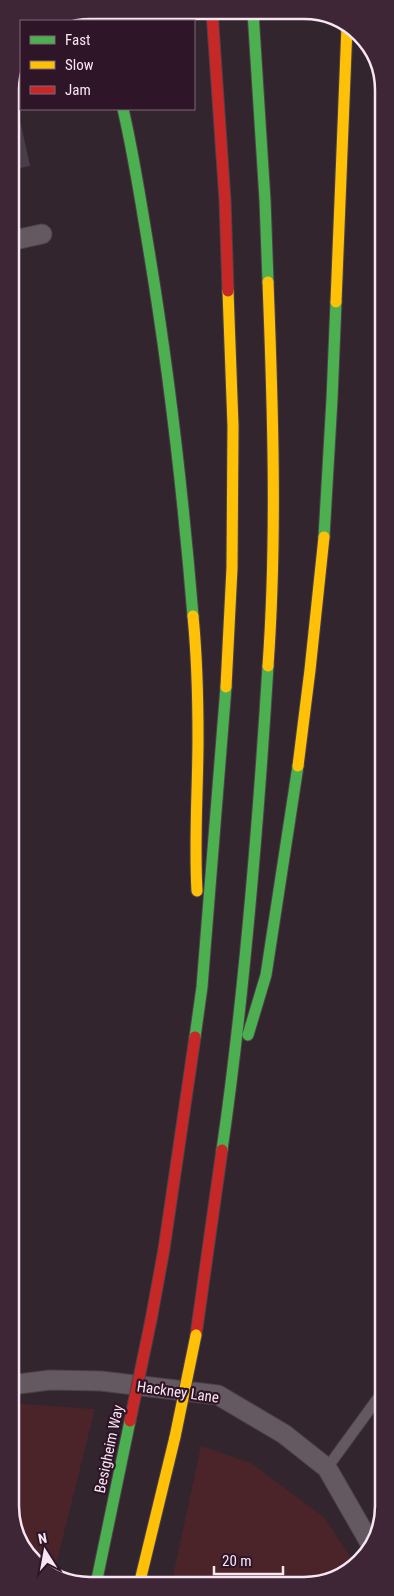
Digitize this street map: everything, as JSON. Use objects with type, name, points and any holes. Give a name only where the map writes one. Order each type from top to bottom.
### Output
[{"type":"highway","points":[[202,987],[224,722],[232,568],[232,426],[226,229],[213,19]]},
{"type":"highway","points":[[141,1577],[175,1437],[196,1335],[230,1094],[259,809],[272,609],[274,466],[265,190],[253,19]]},
{"type":"highway","points":[[230,1094],[266,975],[292,808],[310,670],[323,545],[332,399],[347,33]]},
{"type":"highway","points":[[123,110],[140,195],[161,325],[186,532],[196,649],[198,738],[195,853],[202,987]]},
{"type":"highway","name":"Besigheim Way","points":[[97,1577],[164,1249],[202,987]]},
{"type":"street","points":[[19,239],[42,234]]},
{"type":"street","name":"Hackney Lane","points":[[19,1384],[50,1380],[101,1381],[218,1395],[284,1434],[327,1468],[367,1538]]},
{"type":"lane","points":[[327,1468],[375,1402]]},
{"type":"shaded area","points":[[19,1404],[95,1409],[55,1568],[43,1560],[31,1546],[19,1515]]},
{"type":"shaded area","points":[[201,1446],[251,1463],[324,1517],[352,1559],[335,1570],[313,1577],[173,1577]]},
{"type":"building","points":[[19,116],[30,166],[19,168]]},
{"type":"traffic: fast","points":[[253,19],[265,200],[268,282]]},
{"type":"traffic: fast","points":[[123,110],[131,144],[163,342],[180,479],[193,616]]},
{"type":"traffic: fast","points":[[324,537],[336,302]]},
{"type":"traffic: fast","points":[[222,1150],[250,909],[268,666]]},
{"type":"traffic: fast","points":[[195,1037],[202,987],[226,687]]},
{"type":"traffic: fast","points":[[248,1035],[266,975],[298,766]]},
{"type":"traffic: fast","points":[[97,1577],[130,1421]]},
{"type":"traffic: slow","points":[[336,302],[347,33]]},
{"type":"traffic: slow","points":[[268,282],[273,426],[273,522],[268,666]]},
{"type":"traffic: slow","points":[[226,687],[232,568],[233,426],[228,291]]},
{"type":"traffic: slow","points":[[298,766],[324,537]]},
{"type":"traffic: slow","points":[[193,616],[198,708],[197,891]]},
{"type":"traffic: slow","points":[[175,1437],[196,1335]]},
{"type":"traffic: slow","points":[[141,1577],[175,1437]]},
{"type":"traffic: jam","points":[[213,19],[225,200],[228,291]]},
{"type":"traffic: jam","points":[[151,1320],[164,1249],[195,1037]]},
{"type":"traffic: jam","points":[[196,1335],[222,1150]]},
{"type":"traffic: jam","points":[[130,1421],[151,1320]]}]
